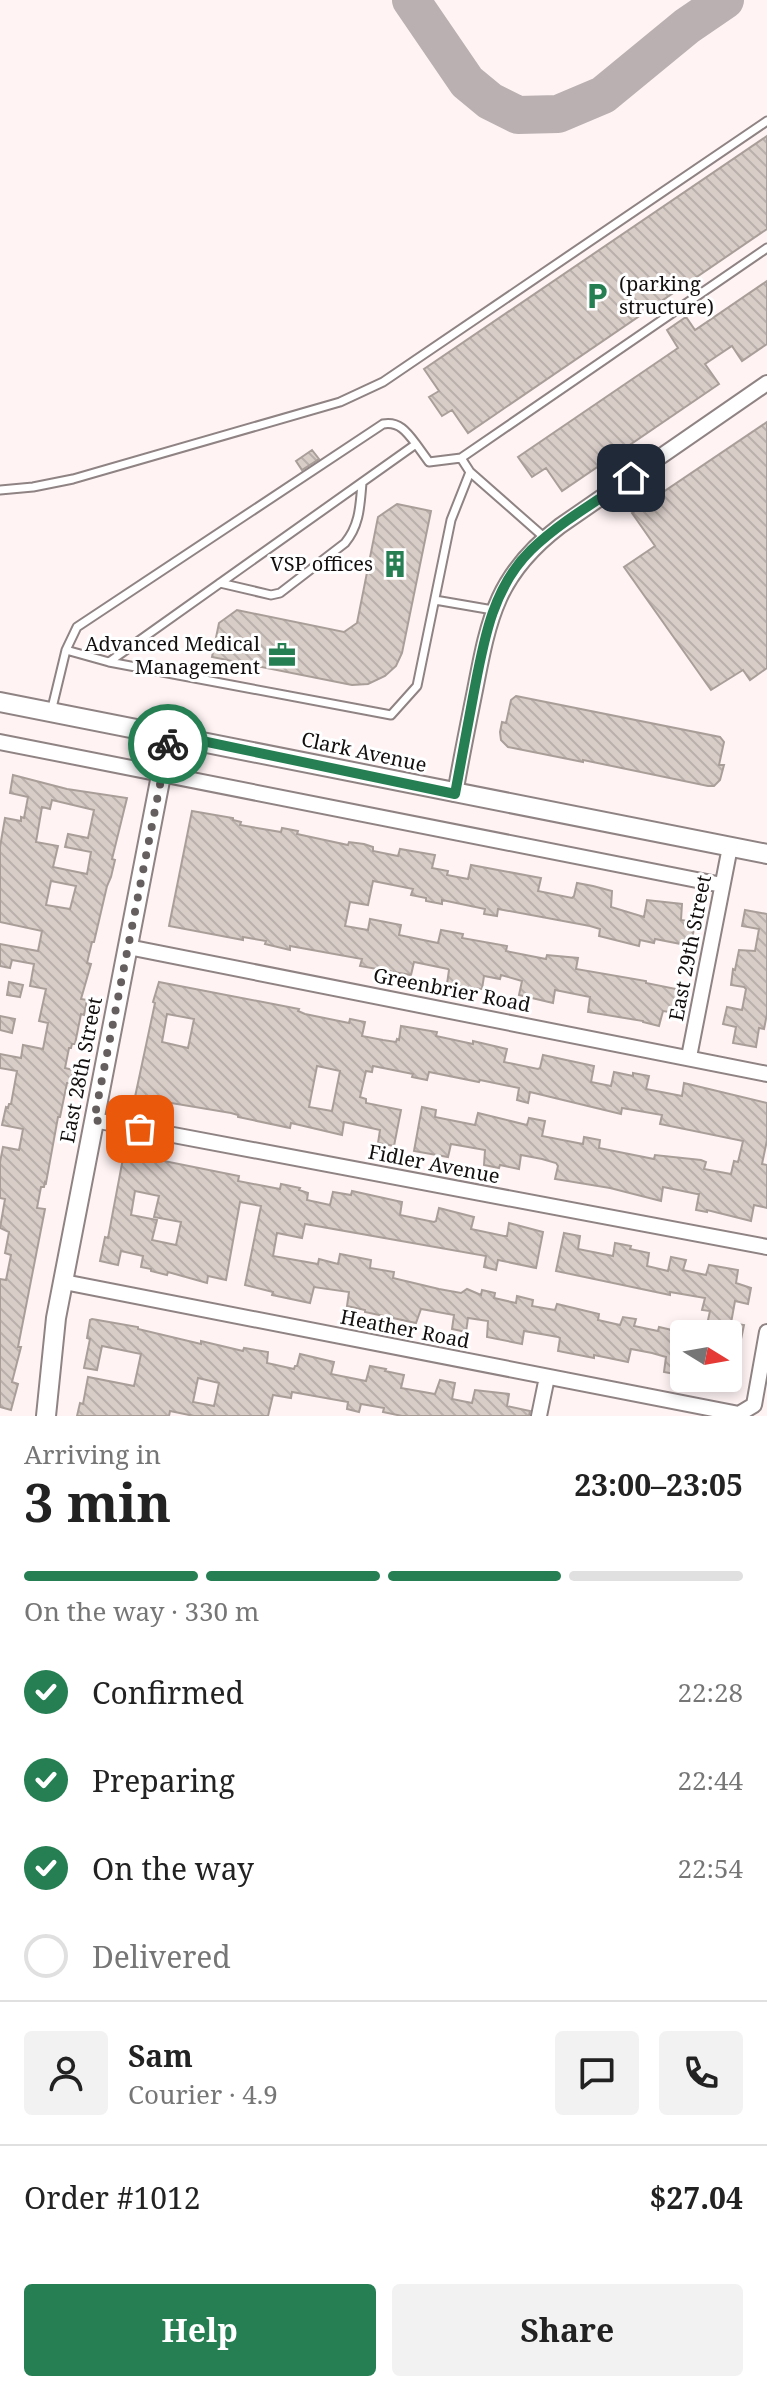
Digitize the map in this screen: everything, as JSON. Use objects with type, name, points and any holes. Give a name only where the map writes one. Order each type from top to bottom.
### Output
[{"type":"main road","name":"Clark Avenue","points":[[0,702],[767,854]]},
{"type":"main road","name":"East 28th Street","points":[[46,1416],[56,1318],[169,734]]},
{"type":"street","points":[[455,794],[484,641],[493,610],[513,573],[545,538],[767,383]]},
{"type":"street","points":[[0,742],[722,885]]},
{"type":"street","name":"East 29th Street","points":[[689,1057],[730,847]]},
{"type":"street","name":"Greenbrier Road","points":[[128,947],[767,1074]]},
{"type":"street","name":"Fidler Avenue","points":[[94,1120],[767,1247]]},
{"type":"street","name":"Heather Road","points":[[64,1282],[739,1414],[754,1405],[767,1332]]},
{"type":"street","points":[[539,1416],[547,1377]]},
{"type":"lane","points":[[0,490],[73,479],[362,393],[383,382],[767,121]]},
{"type":"lane","points":[[51,712],[66,650],[77,627],[383,424],[400,426],[429,462],[461,458],[767,248]]},
{"type":"lane","points":[[109,662],[416,444]]},
{"type":"lane","points":[[461,458],[470,472],[545,538]]},
{"type":"lane","points":[[66,650],[109,662],[391,715],[417,686],[451,520],[470,472]]},
{"type":"lane","points":[[220,583],[271,595],[280,593],[354,533],[362,483]]},
{"type":"lane","points":[[435,600],[493,610]]},
{"type":"building","name":"(parking structure)","points":[[767,136],[767,229],[468,433],[452,410],[442,416],[429,397],[439,391],[424,369]]},
{"type":"building","points":[[767,281],[767,344],[742,361],[732,346],[705,364],[719,384],[562,491],[546,468],[532,477],[518,457],[678,348],[667,330],[686,317],[695,330]]},
{"type":"building","points":[[767,422],[767,668],[750,680],[743,670],[711,690],[624,567],[655,546],[632,513]]},
{"type":"building","points":[[312,450],[319,459],[302,470],[296,461]]},
{"type":"building","name":"VSP offices","points":[[397,504],[431,511],[402,653],[396,666],[385,676],[368,684],[352,685],[212,657],[219,623],[237,610],[344,632],[357,623],[378,517]]},
{"type":"building","points":[[516,696],[720,737],[724,742],[719,765],[724,765],[720,780],[714,786],[708,786],[508,747],[501,740],[500,732],[502,722],[506,723],[511,700]]},
{"type":"building","points":[[13,775],[67,789],[127,798],[112,859],[115,860],[111,877],[87,963],[91,964],[81,999],[87,1000],[84,1015],[81,1014],[75,1044],[69,1048],[65,1068],[73,1070],[58,1117],[46,1183],[41,1187],[37,1208],[45,1209],[12,1382],[18,1384],[11,1410],[0,1407],[0,1279],[6,1280],[11,1255],[5,1253],[9,1232],[0,1228],[5,1199],[0,1198],[0,1162],[3,1147],[19,1150],[23,1129],[2,1125],[6,1107],[11,1104],[17,1071],[0,1068],[0,1054],[21,1058],[23,1045],[43,1049],[48,1023],[39,1021],[46,989],[30,986],[34,964],[12,960],[10,968],[0,966],[0,944],[38,951],[42,931],[0,922],[0,847],[5,818],[21,821],[28,797],[10,793]],"holes":[[[52,800],[94,810],[88,838],[68,834],[65,847],[91,852],[87,874],[53,867],[58,846],[36,842],[42,807],[50,809]],[[51,881],[76,886],[70,909],[46,905]]]},
{"type":"building","points":[[192,811],[233,818],[241,822],[240,825],[281,832],[282,828],[348,845],[349,842],[364,844],[373,847],[373,851],[398,856],[400,849],[435,855],[432,868],[468,879],[471,865],[541,878],[538,891],[572,898],[577,883],[593,886],[612,891],[611,907],[644,917],[647,900],[682,904],[681,920],[695,922],[691,946],[655,939],[654,943],[640,940],[639,946],[599,936],[600,929],[590,926],[498,909],[497,916],[484,914],[485,909],[442,900],[442,904],[426,901],[426,898],[411,895],[413,889],[373,881],[368,905],[350,902],[345,926],[368,930],[370,919],[401,925],[399,935],[438,943],[441,930],[463,934],[462,938],[507,946],[506,951],[546,959],[547,955],[578,958],[576,969],[681,990],[677,1013],[663,1011],[659,1026],[588,1012],[590,997],[555,990],[553,1003],[519,995],[522,981],[501,975],[500,979],[484,976],[482,989],[462,987],[447,984],[448,969],[414,962],[411,975],[360,966],[362,959],[290,946],[290,950],[265,944],[266,941],[243,937],[243,940],[169,926]]},
{"type":"building","points":[[745,910],[767,914],[767,1014],[764,1029],[759,1028],[756,1047],[733,1043],[736,1027],[723,1024],[727,1007],[742,1010],[746,989],[731,985],[739,950],[755,951],[759,929],[742,926]]},
{"type":"building","points":[[9,982],[23,985],[20,997],[7,995]]},
{"type":"building","points":[[159,982],[299,1009],[305,1014],[349,1023],[350,1019],[365,1022],[362,1036],[396,1042],[401,1026],[507,1049],[504,1062],[538,1069],[543,1055],[594,1066],[591,1082],[611,1086],[614,1072],[633,1076],[633,1073],[649,1076],[646,1089],[682,1096],[684,1083],[767,1103],[767,1140],[762,1164],[767,1165],[767,1208],[754,1205],[751,1221],[696,1210],[699,1194],[663,1187],[661,1201],[555,1179],[558,1166],[542,1159],[521,1155],[519,1169],[500,1165],[499,1168],[484,1165],[485,1150],[451,1144],[448,1157],[414,1151],[422,1107],[436,1110],[435,1117],[475,1125],[478,1113],[527,1125],[529,1118],[545,1121],[542,1136],[583,1144],[584,1137],[600,1140],[599,1148],[654,1159],[655,1155],[701,1160],[706,1162],[704,1169],[731,1174],[734,1161],[738,1162],[743,1141],[660,1124],[662,1115],[622,1108],[621,1114],[530,1092],[528,1103],[517,1100],[519,1088],[480,1080],[429,1072],[427,1080],[373,1066],[372,1072],[366,1071],[360,1097],[366,1099],[366,1103],[401,1110],[394,1146],[378,1143],[380,1130],[344,1122],[342,1135],[291,1123],[290,1128],[231,1113],[135,1097]],"holes":[[[167,1014],[194,1019],[188,1048],[162,1042]],[[317,1066],[340,1071],[332,1111],[309,1107]]]},
{"type":"building","points":[[0,1016],[15,1019],[12,1033],[0,1030]]},
{"type":"building","points":[[124,1153],[239,1176],[238,1181],[280,1189],[281,1184],[300,1188],[308,1193],[307,1200],[330,1205],[333,1192],[351,1195],[352,1191],[402,1202],[400,1215],[434,1222],[439,1208],[474,1217],[471,1229],[507,1236],[509,1223],[543,1232],[536,1268],[498,1260],[496,1270],[484,1267],[486,1256],[305,1224],[302,1238],[277,1233],[273,1256],[318,1264],[319,1259],[338,1264],[340,1254],[371,1260],[370,1268],[394,1272],[393,1278],[439,1289],[461,1293],[467,1289],[481,1295],[482,1290],[495,1293],[494,1298],[516,1303],[517,1296],[533,1300],[532,1306],[555,1310],[557,1304],[599,1314],[598,1320],[620,1325],[623,1317],[636,1319],[634,1326],[658,1331],[659,1327],[670,1330],[670,1373],[664,1372],[666,1357],[652,1353],[631,1349],[628,1362],[594,1355],[594,1358],[558,1351],[558,1337],[524,1331],[522,1344],[487,1337],[488,1321],[468,1318],[466,1332],[452,1329],[454,1315],[421,1309],[416,1323],[347,1306],[349,1292],[314,1287],[310,1303],[272,1295],[273,1292],[245,1285],[261,1206],[240,1202],[226,1280],[208,1276],[207,1283],[168,1272],[167,1275],[151,1271],[141,1267],[143,1256],[121,1251],[118,1265],[100,1261],[105,1237],[108,1238]],"holes":[[[135,1191],[159,1196],[154,1217],[181,1222],[176,1245],[152,1240],[157,1220],[131,1215]]]},
{"type":"building","points":[[564,1233],[580,1236],[578,1249],[613,1256],[615,1243],[631,1246],[630,1249],[649,1253],[647,1266],[668,1271],[671,1257],[686,1260],[683,1270],[706,1275],[709,1265],[738,1270],[736,1283],[751,1288],[748,1304],[735,1301],[732,1320],[708,1320],[710,1311],[702,1310],[705,1298],[670,1292],[670,1295],[556,1271]]},
{"type":"building","points":[[90,1320],[138,1327],[201,1344],[201,1341],[243,1351],[244,1348],[268,1352],[267,1363],[294,1369],[300,1354],[334,1362],[331,1374],[366,1381],[370,1366],[386,1369],[404,1375],[401,1388],[435,1394],[440,1380],[455,1383],[452,1399],[472,1403],[475,1390],[509,1394],[507,1406],[530,1411],[529,1416],[402,1416],[383,1412],[384,1408],[361,1404],[359,1412],[347,1409],[348,1402],[292,1392],[291,1398],[273,1395],[268,1416],[194,1416],[170,1411],[169,1416],[77,1416],[80,1403],[83,1404],[88,1377],[134,1386],[141,1354],[102,1346],[97,1370],[84,1368]],"holes":[[[198,1378],[219,1383],[214,1406],[193,1402]]]},
{"type":"taxiway","points":[[411,0],[467,82],[490,101],[518,115],[558,114],[603,95],[687,26],[725,0]]},
{"type":"way so far","points":[[140,1129],[94,1120],[168,744]]},
{"type":"place","name":"(parking structure)","points":[[597,296]]},
{"type":"place","name":"VSP offices","points":[[395,564]]},
{"type":"place","name":"Advanced Medical Management","points":[[282,655]]},
{"type":"route","points":[[168,744],[169,734],[455,794],[484,641],[499,596],[529,552],[560,526],[631,478]]}]
